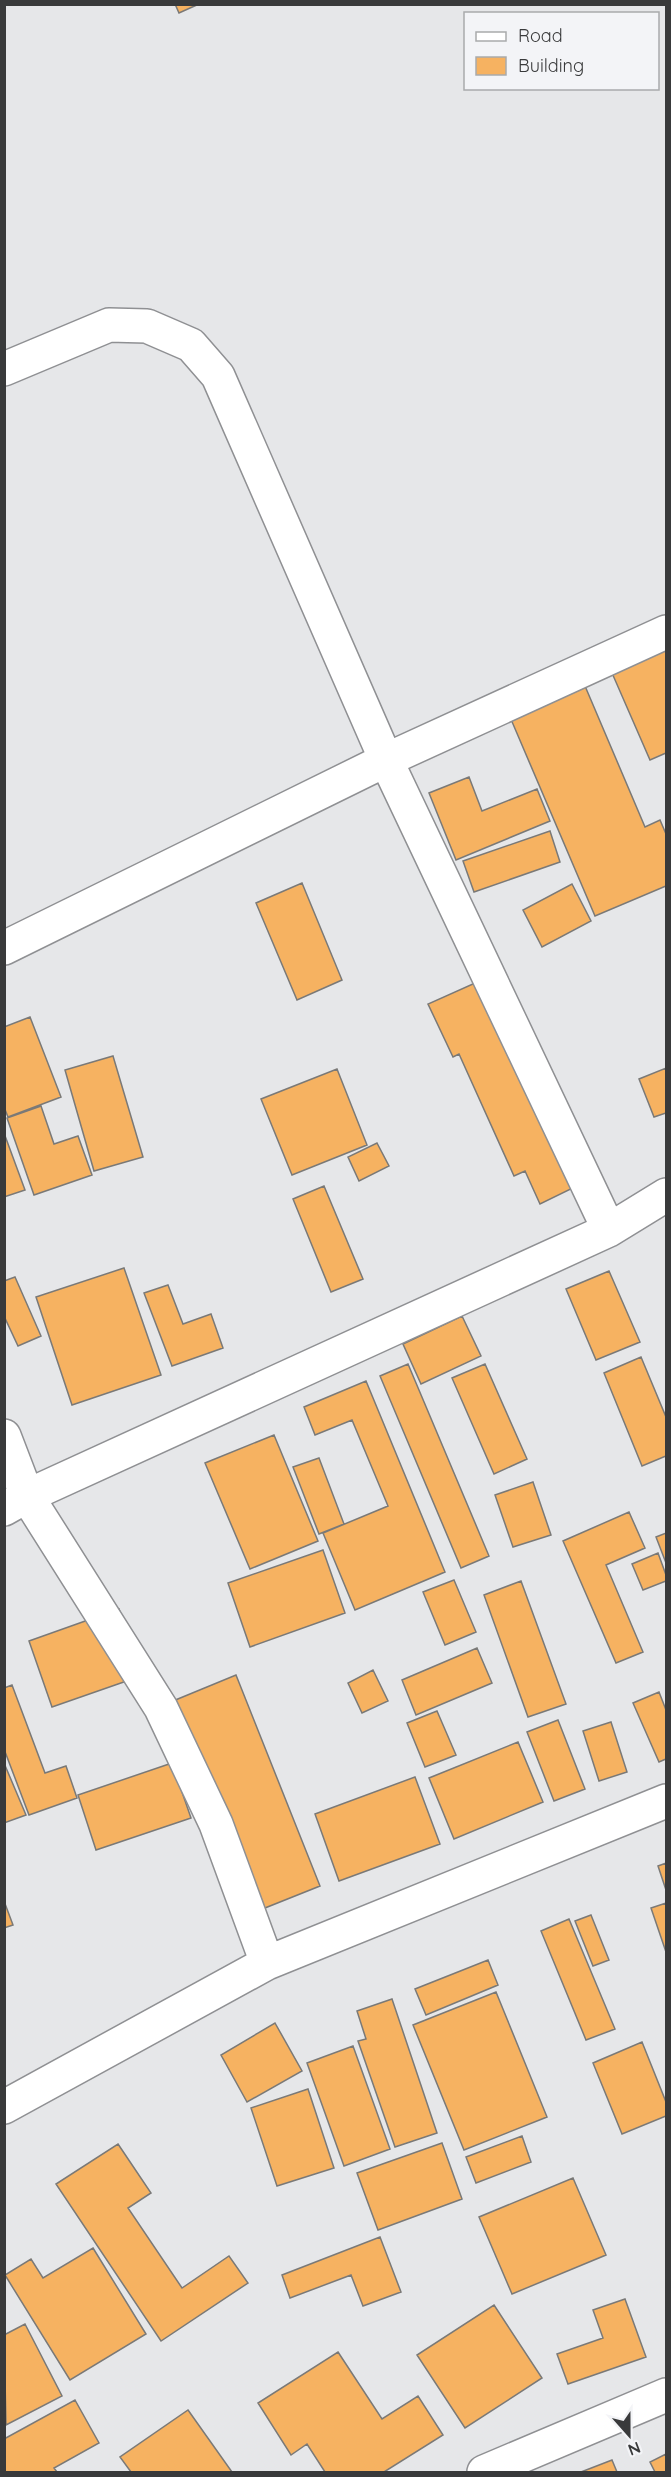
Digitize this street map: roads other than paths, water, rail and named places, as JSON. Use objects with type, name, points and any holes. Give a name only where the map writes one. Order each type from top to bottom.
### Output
[{"type":"street","points":[[4,369],[109,326],[147,326],[191,345],[218,376],[386,760],[609,1230]]},
{"type":"street","points":[[4,948],[386,760],[666,632]]},
{"type":"street","points":[[16,1503],[609,1230],[666,1195]]},
{"type":"street","points":[[4,1436],[16,1503],[161,1707],[216,1824],[267,1963]]},
{"type":"street","points":[[4,2107],[267,1963],[662,1810]]},
{"type":"street","points":[[484,2472],[666,2395]]}]
